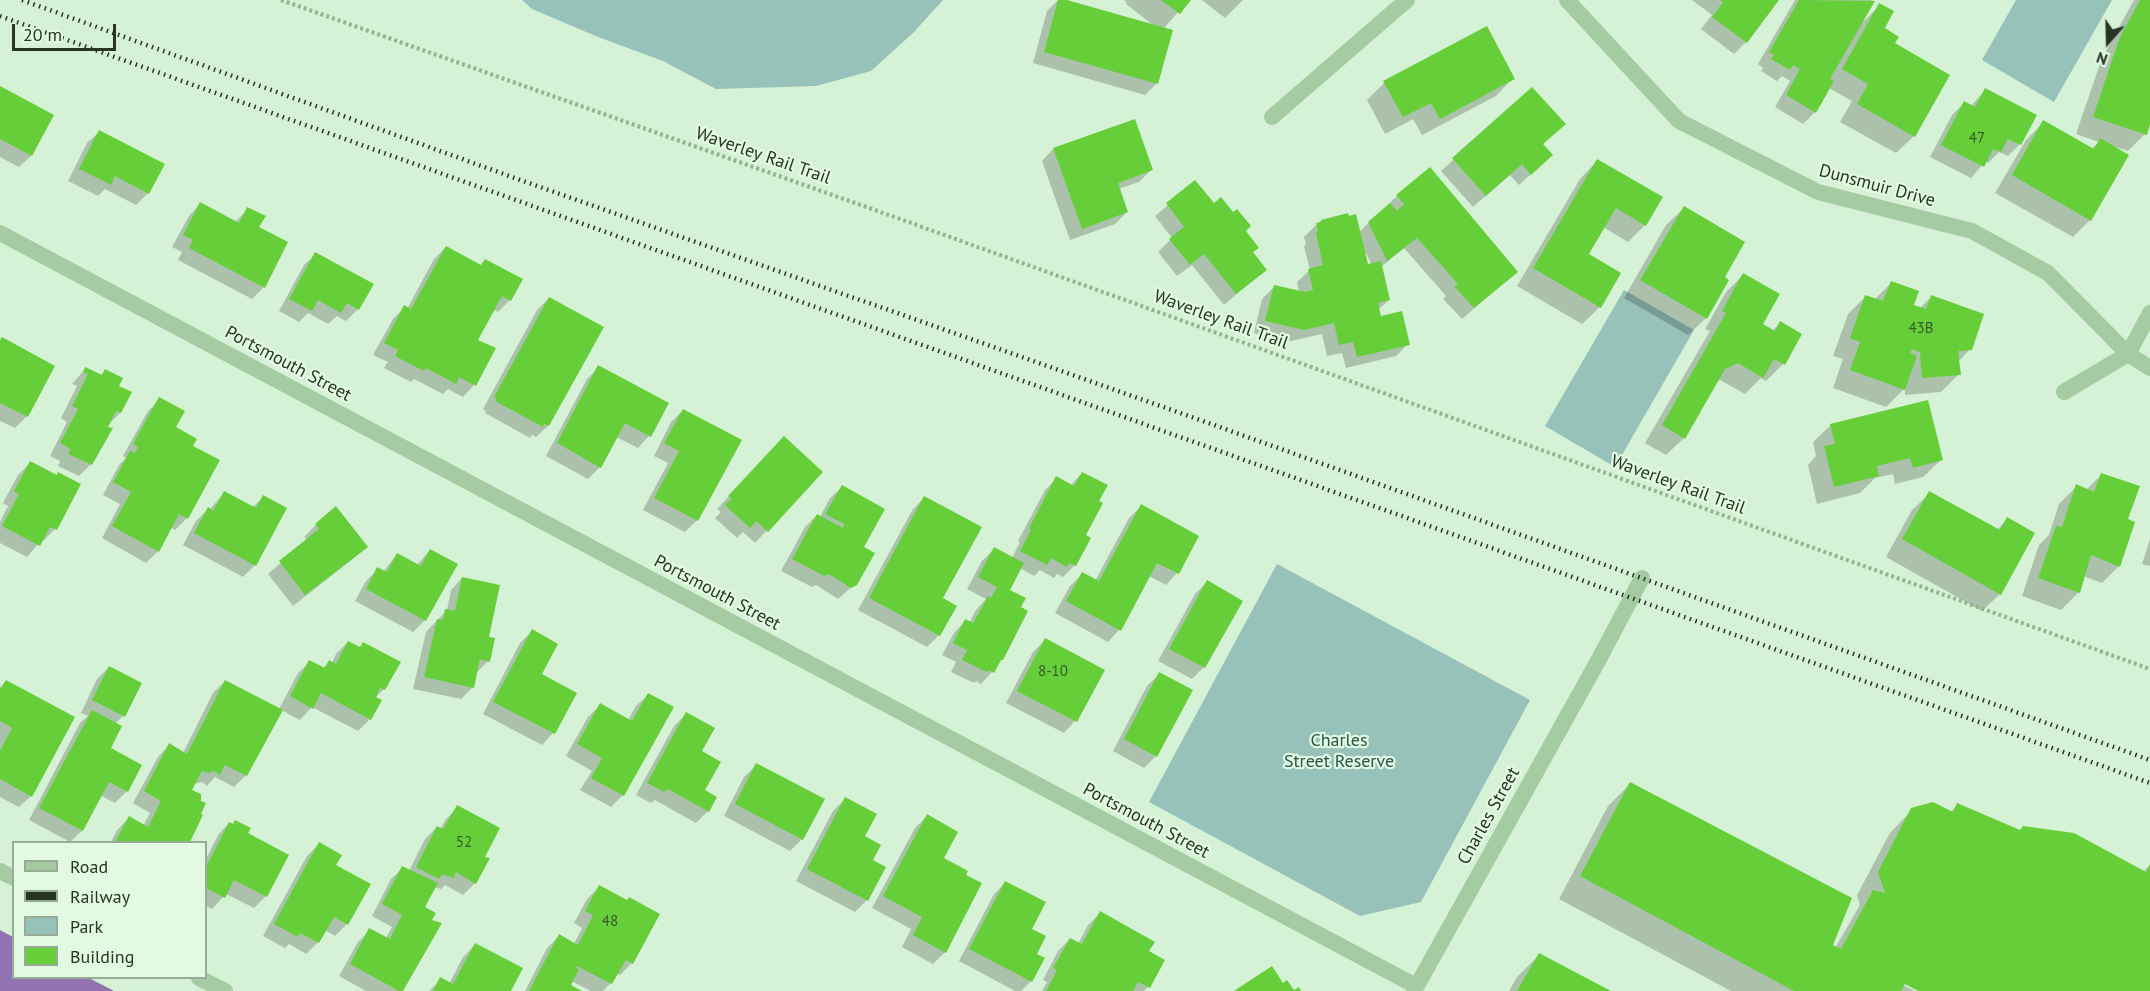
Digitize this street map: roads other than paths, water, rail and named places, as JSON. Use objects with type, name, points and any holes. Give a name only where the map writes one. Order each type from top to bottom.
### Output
[{"type":"street","points":[[1272,117],[1407,0]]},
{"type":"street","name":"Dunsmuir Drive","points":[[1567,0],[1679,121],[1818,192],[1971,231],[2048,273],[2128,354],[2150,368]]},
{"type":"street","name":"Portsmouth Street","points":[[0,233],[1415,989]]},
{"type":"street","points":[[2064,392],[2128,354],[2150,312]]},
{"type":"street","name":"Charles Street","points":[[1415,989],[1642,578]]},
{"type":"street","points":[[201,979],[225,991]]},
{"type":"railway","points":[[22,0],[537,186],[1172,410],[2150,760]]},
{"type":"railway","points":[[0,16],[2150,783]]},
{"type":"park label","name":"Charles Street Reserve","points":[[1339,751]]}]
